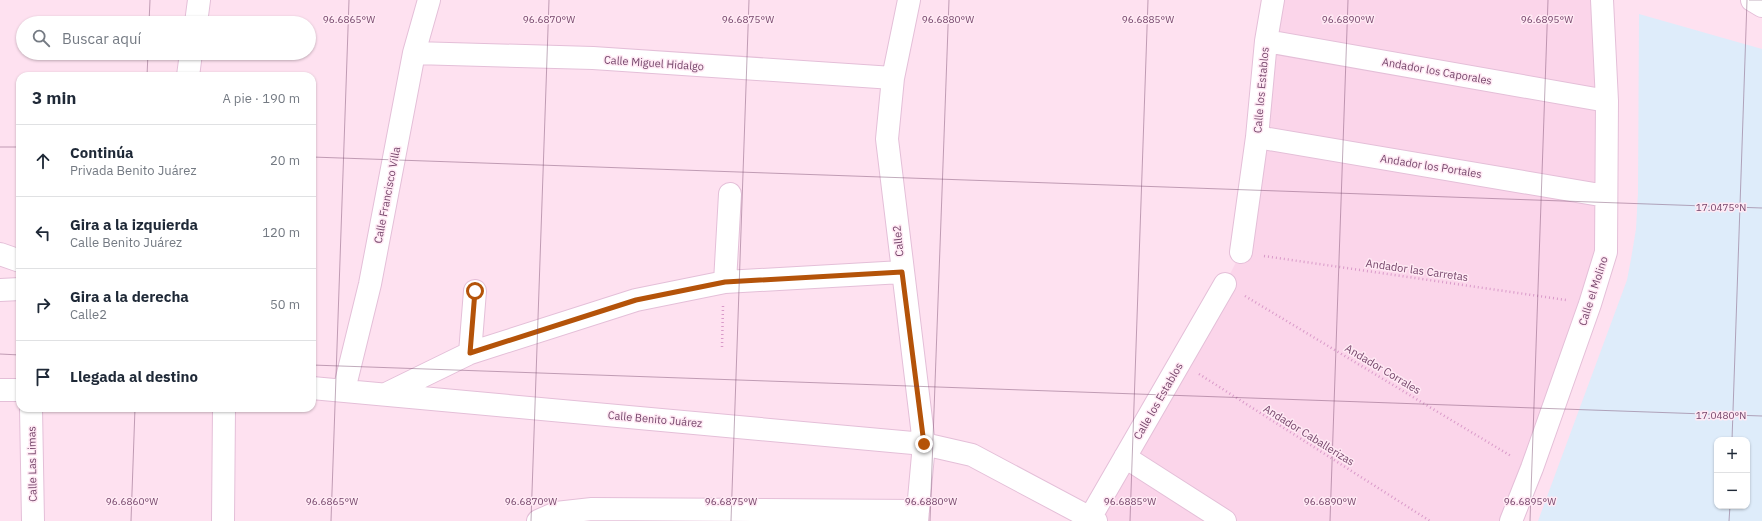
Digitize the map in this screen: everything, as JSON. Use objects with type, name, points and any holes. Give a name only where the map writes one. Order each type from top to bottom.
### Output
[{"type":"street","points":[[197,16],[199,0]]},
{"type":"street","name":"Calle Francisco Villa","points":[[344,390],[370,284],[414,53],[429,0]]},
{"type":"street","name":"Calle los Establos","points":[[1241,252],[1257,137],[1266,41],[1273,0]]},
{"type":"street","name":"Calle el Molino","points":[[1511,521],[1532,468],[1590,304],[1606,252],[1607,101],[1602,0]]},
{"type":"street","points":[[1752,0],[1762,6]]},
{"type":"street","name":"Calle2","points":[[905,1],[893,78],[887,139],[924,444],[918,516]]},
{"type":"street","name":"Andador los Caporales","points":[[1266,41],[1607,101]]},
{"type":"street","name":"Calle Miguel Hidalgo","points":[[414,53],[593,58],[893,78]]},
{"type":"street","points":[[189,72],[190,60]]},
{"type":"street","name":"Andador los Portales","points":[[1257,137],[1606,196]]},
{"type":"street","points":[[725,282],[730,194]]},
{"type":"street","points":[[0,254],[16,260]]},
{"type":"street","points":[[386,394],[470,353],[636,300],[725,282],[902,272]]},
{"type":"street","name":"Calle los Establos","points":[[1093,519],[1125,457],[1225,284]]},
{"type":"street","points":[[0,290],[16,289]]},
{"type":"street","points":[[470,353],[475,291]]},
{"type":"street","name":"Calle Benito Juárez","points":[[316,388],[924,444]]},
{"type":"street","points":[[0,390],[16,390]]},
{"type":"street","name":"Calle Las Limas","points":[[31,412],[33,521]]},
{"type":"street","points":[[223,521],[224,412]]},
{"type":"street","points":[[924,444],[972,455],[1093,519]]},
{"type":"street","points":[[1125,457],[1225,521]]},
{"type":"street","points":[[551,518],[592,509],[918,516]]},
{"type":"path","name":"Andador las Carretas","points":[[1241,252],[1590,304]]},
{"type":"path","points":[[722,347],[725,282]]},
{"type":"path","name":"Andador Corrales","points":[[1225,284],[1532,468]]},
{"type":"path","name":"Andador Caballerizas","points":[[1180,362],[1430,521]]},
{"type":"shaded area","points":[[1275,0],[1601,0],[1606,252],[1510,521],[1096,521],[1241,252]]},
{"type":"shaded area","points":[[1639,14],[1762,49],[1762,521],[1538,521],[1627,280],[1636,229],[1638,193]]},
{"type":"route","points":[[475,291],[470,353],[636,300],[725,282],[902,272],[924,444]]}]
